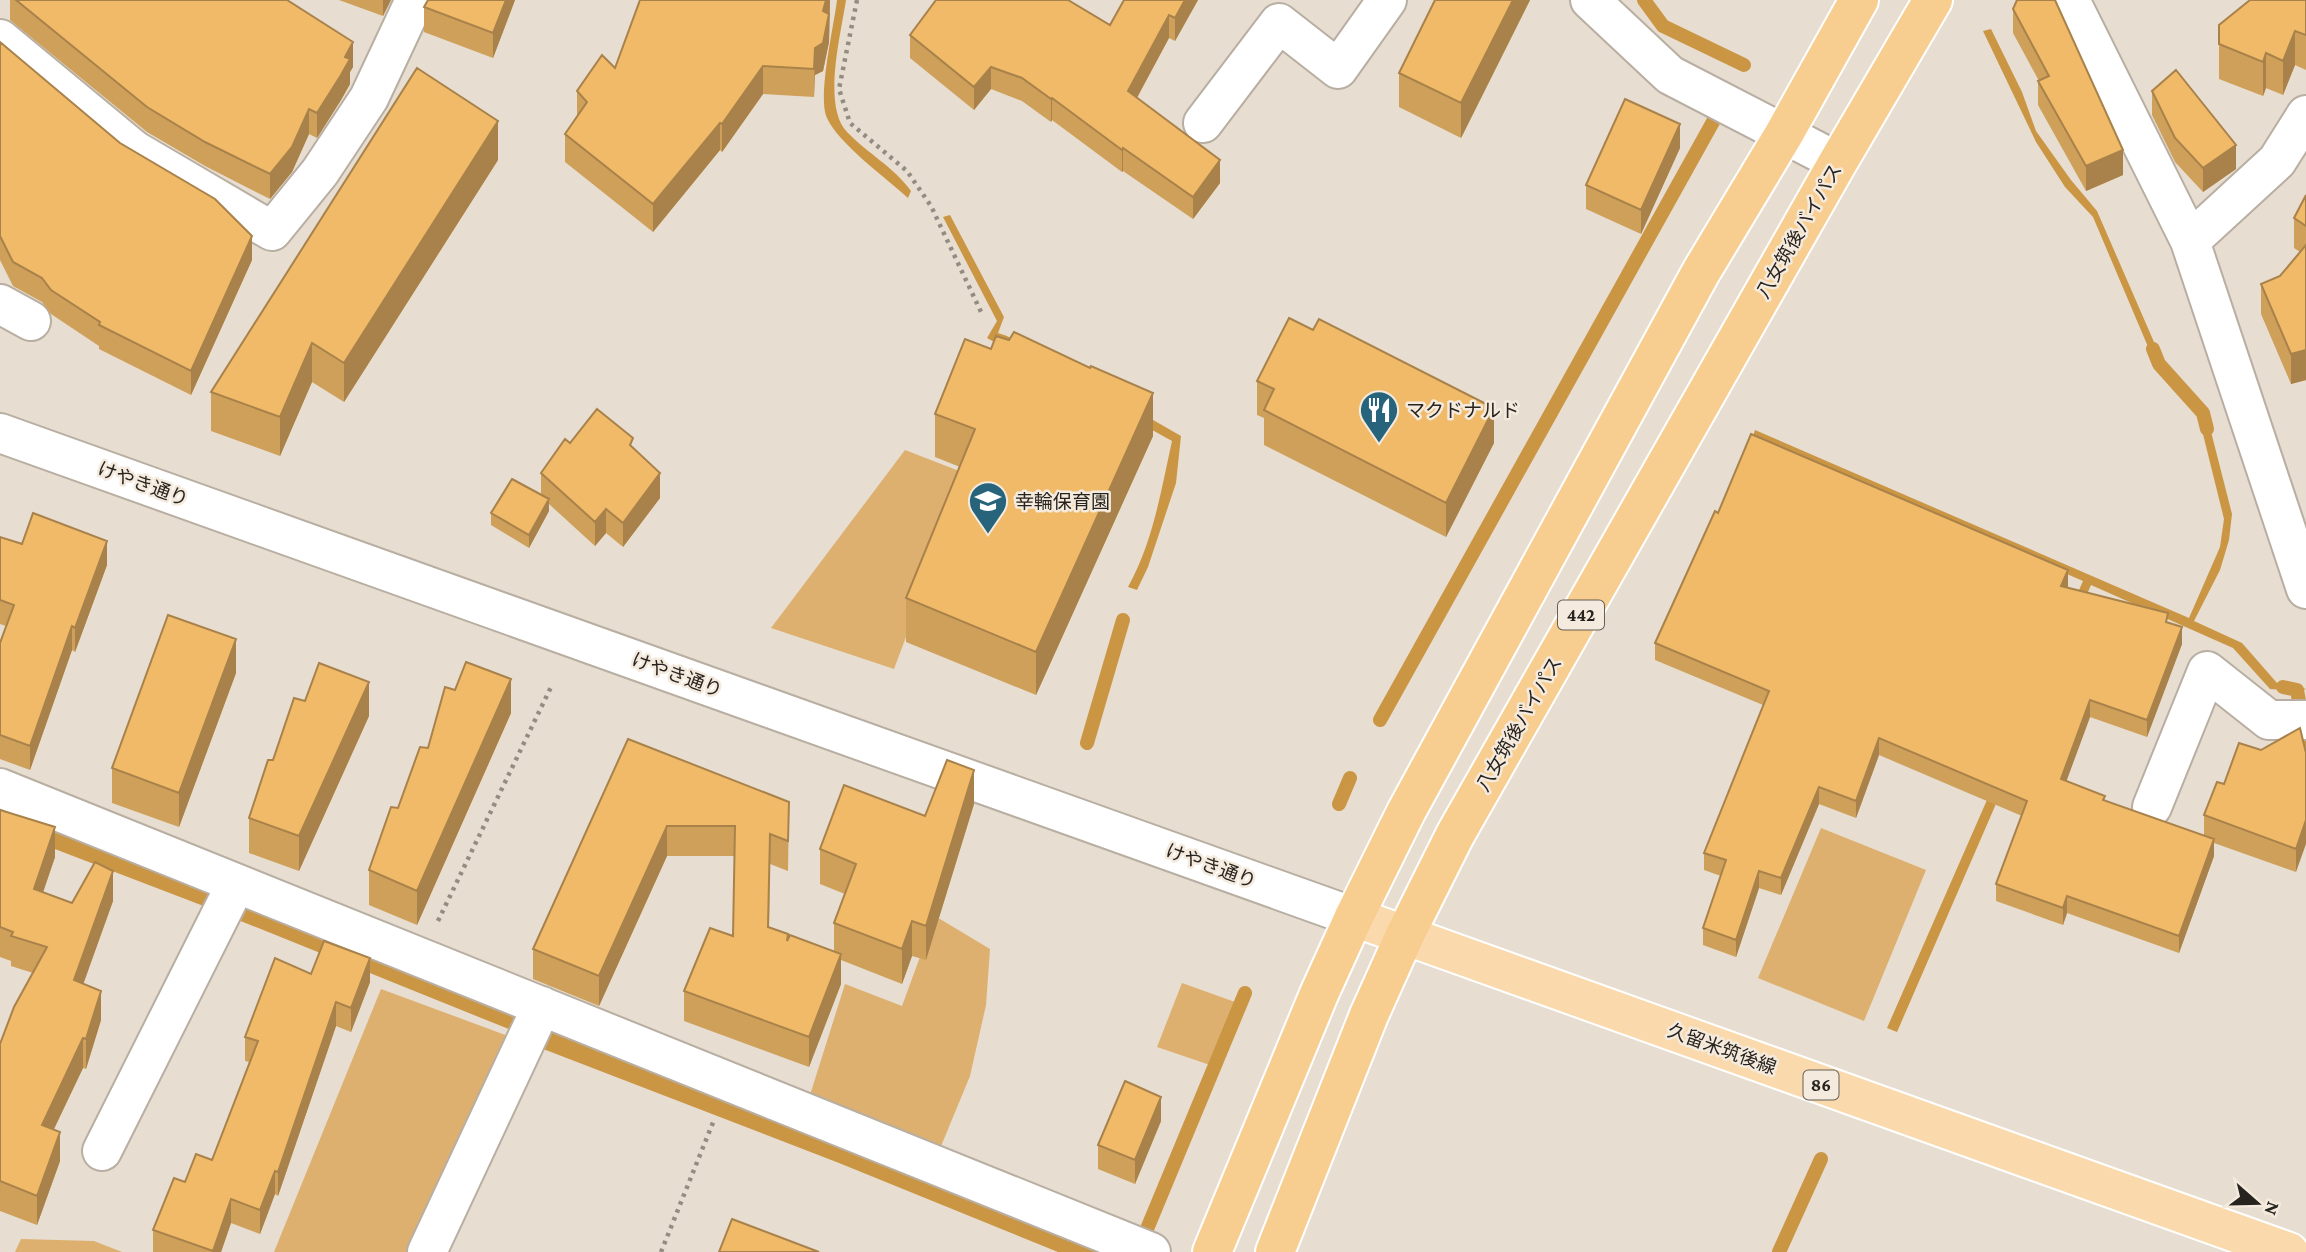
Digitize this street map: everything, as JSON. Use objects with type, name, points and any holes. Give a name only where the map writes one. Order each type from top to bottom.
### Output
[{"type":"highway","points":[[1212,1252],[1319,994],[1406,812],[1701,272],[1784,134],[1859,0]]},
{"type":"highway","name":"八女筑後バイパス","points":[[1275,1252],[1369,1015],[1455,835],[1933,0]]},
{"type":"main road","name":"久留米筑後線","points":[[1354,917],[2289,1252]]},
{"type":"street","points":[[0,39],[134,150],[272,232],[320,172],[369,99],[415,0]]},
{"type":"street","points":[[1203,124],[1279,23],[1338,69],[1387,0]]},
{"type":"street","points":[[1590,0],[1670,75],[1838,162]]},
{"type":"street","points":[[2070,0],[2190,242],[2306,589]]},
{"type":"street","points":[[2190,242],[2277,161],[2306,115]]},
{"type":"street","name":"けやき通り","points":[[0,433],[1354,917]]},
{"type":"street","points":[[2152,807],[2207,671],[2269,720],[2306,720]]},
{"type":"street","points":[[0,788],[229,898],[420,957],[535,1023],[1151,1252]]},
{"type":"street","points":[[102,1151],[229,898]]},
{"type":"street","points":[[427,1252],[535,1023]]},
{"type":"path","points":[[857,0],[839,89],[850,123],[907,171],[931,206],[982,314]]},
{"type":"path","points":[[420,957],[552,685]]},
{"type":"path","points":[[661,1252],[714,1121]]},
{"type":"shaded area","points":[[837,0],[846,0],[834,88],[840,120],[855,140],[904,182],[911,191],[908,198],[852,149],[827,118],[824,108],[825,78]]},
{"type":"shaded area","points":[[1991,29],[2022,92],[2036,131],[2097,211],[2164,365],[2157,368],[2093,217],[2065,187],[2036,142],[1983,31]]},
{"type":"shaded area","points":[[950,215],[1004,317],[998,333],[1181,436],[1176,483],[1148,567],[1137,590],[1128,587],[1150,534],[1172,441],[987,338],[997,321],[943,217]]},
{"type":"shaded area","points":[[2206,412],[2232,514],[2229,540],[2220,570],[2194,621],[2242,643],[2277,683],[2285,682],[2306,689],[2293,694],[2285,690],[2270,689],[2233,648],[2091,585],[1897,1032],[1887,1028],[2083,581],[1752,439],[1755,430],[2189,618],[2220,547],[2224,519],[2198,414]]},
{"type":"shaded area","points":[[905,450],[967,474],[894,669],[771,628]]},
{"type":"shaded area","points":[[0,806],[521,1016],[545,1030],[1109,1252],[1058,1252],[839,1163],[538,1047],[511,1030],[201,905],[0,828]]},
{"type":"shaded area","points":[[1821,828],[1926,870],[1864,1021],[1758,978]]},
{"type":"shaded area","points":[[935,916],[990,949],[986,1005],[970,1076],[939,1151],[810,1095],[845,984],[902,1006]]},
{"type":"shaded area","points":[[1182,983],[1235,1002],[1210,1065],[1157,1047]]},
{"type":"shaded area","points":[[381,989],[511,1037],[407,1252],[274,1252]]},
{"type":"shaded area","points":[[21,1239],[94,1241],[122,1252],[15,1252]]},
{"type":"building","points":[[16,0],[287,0],[353,42],[345,57],[350,59],[341,75],[317,113],[309,109],[292,147],[270,174],[205,142],[147,107]]},
{"type":"building","points":[[428,0],[506,0],[493,33],[424,7]]},
{"type":"building","points":[[640,0],[826,0],[823,11],[829,14],[823,43],[815,48],[814,69],[763,66],[722,124],[720,123],[653,204],[565,134],[587,102],[577,91],[602,55],[615,68]]},
{"type":"building","points":[[936,0],[1068,0],[1110,25],[1124,0],[1185,0],[1175,18],[1169,15],[1128,91],[1220,160],[1193,197],[1022,78],[991,67],[974,87],[910,35]]},
{"type":"building","points":[[1435,0],[1513,0],[1461,103],[1399,73]]},
{"type":"building","points":[[2017,0],[2055,0],[2123,150],[2086,166],[2038,81],[2049,76],[2013,9]]},
{"type":"building","points":[[2250,0],[2306,0],[2306,35],[2295,31],[2283,61],[2266,53],[2263,62],[2219,44],[2219,25]]},
{"type":"building","points":[[0,42],[120,143],[215,199],[252,236],[191,371],[99,325],[100,322],[51,290],[42,278],[13,262],[0,236]]},
{"type":"building","points":[[417,68],[498,121],[344,363],[312,343],[280,417],[211,392]]},
{"type":"building","points":[[2176,70],[2236,145],[2203,168],[2175,138],[2152,91]]},
{"type":"building","points":[[1625,99],[1680,124],[1641,210],[1586,185]]},
{"type":"building","points":[[2306,195],[2306,226],[2294,218]]},
{"type":"building","points":[[2306,245],[2306,350],[2291,354],[2261,284],[2280,276]]},
{"type":"building","name":"マクドナルド","points":[[1289,318],[1313,330],[1319,319],[1494,408],[1446,503],[1264,410],[1274,389],[1257,381]]},
{"type":"building","points":[[1014,332],[1090,368],[1091,366],[1153,393],[1036,652],[906,598],[975,429],[935,414],[965,339],[991,349],[996,336],[1009,340]]},
{"type":"building","points":[[597,409],[633,438],[630,445],[660,473],[623,523],[606,509],[595,522],[541,473],[565,439],[570,443]]},
{"type":"building","points":[[1751,434],[2068,570],[2061,586],[2168,613],[2166,622],[2182,627],[2147,720],[2090,700],[2061,779],[2105,796],[2103,800],[2214,839],[2179,936],[2067,896],[2063,908],[1996,884],[2027,801],[1879,738],[1856,801],[1819,787],[1781,878],[1759,871],[1736,940],[1703,928],[1726,860],[1704,853],[1769,691],[1655,643],[1715,511],[1718,513]]},
{"type":"building","points":[[512,479],[549,499],[529,535],[491,513]]},
{"type":"building","points":[[33,513],[107,541],[75,628],[72,626],[30,746],[0,735],[0,643],[14,605],[0,600],[0,537],[22,544]]},
{"type":"building","points":[[168,615],[236,639],[179,793],[112,768]]},
{"type":"building","points":[[466,662],[511,679],[417,891],[369,870],[391,807],[398,808],[420,747],[428,748],[445,687],[455,690]]},
{"type":"building","points":[[319,663],[369,682],[299,836],[249,818],[268,760],[273,760],[294,698],[305,701]]},
{"type":"building","points":[[2300,728],[2306,753],[2306,820],[2296,849],[2204,815],[2217,782],[2224,784],[2239,743],[2261,750]]},
{"type":"building","points":[[628,739],[789,802],[788,841],[770,834],[768,927],[788,934],[787,941],[790,935],[841,954],[809,1037],[684,991],[710,928],[733,936],[735,826],[667,826],[599,976],[533,949]]},
{"type":"building","points":[[947,760],[974,770],[926,926],[912,921],[902,949],[834,923],[856,864],[820,849],[844,785],[925,816]]},
{"type":"building","points":[[0,810],[55,827],[34,889],[72,903],[95,862],[113,871],[74,980],[101,991],[86,1039],[83,1038],[42,1125],[60,1132],[37,1196],[0,1181],[0,1044],[14,1007],[47,947],[11,936],[13,932],[0,927]]},
{"type":"building","points":[[324,941],[370,958],[351,1008],[336,1002],[278,1172],[275,1171],[260,1210],[231,1199],[213,1251],[153,1230],[174,1178],[185,1182],[196,1154],[212,1160],[258,1041],[245,1037],[275,958],[311,974]]},
{"type":"building","points":[[1125,1081],[1161,1097],[1135,1160],[1098,1145]]},
{"type":"building","points":[[732,1219],[819,1252],[719,1252]]},
{"type":"waterway","points":[[1644,0],[1663,26],[1744,65]]},
{"type":"waterway","points":[[1380,720],[1714,120]]},
{"type":"waterway","points":[[2153,349],[2159,364],[2203,413],[2207,429]]},
{"type":"waterway","points":[[1087,743],[1123,620]]},
{"type":"waterway","points":[[2283,687],[2297,690],[2306,741]]},
{"type":"waterway","points":[[1339,804],[1350,778]]},
{"type":"waterway","points":[[1147,1229],[1245,993]]},
{"type":"waterway","points":[[1779,1252],[1821,1159]]},
{"type":"place","name":"マクドナルド","points":[[1379,444]]},
{"type":"place","name":"幸輪保育園","points":[[988,535]]}]
